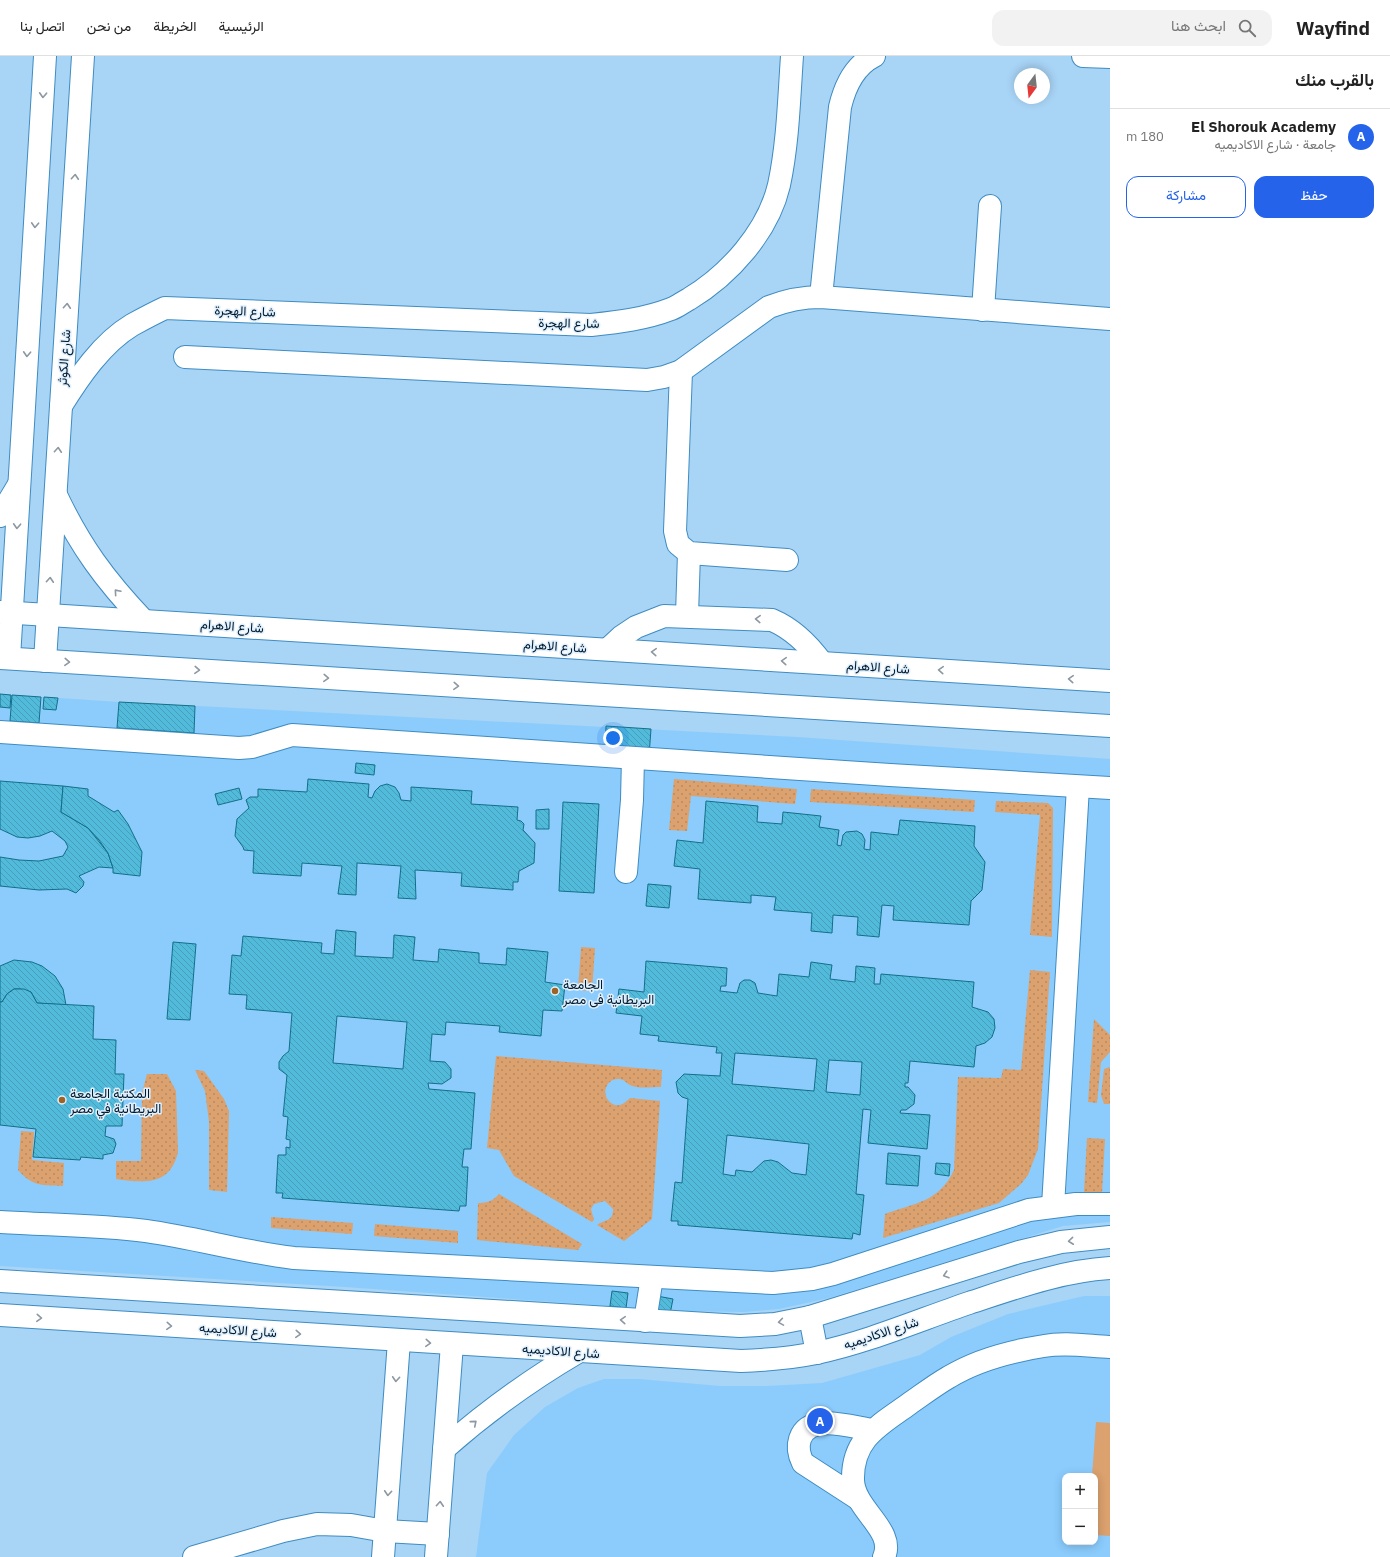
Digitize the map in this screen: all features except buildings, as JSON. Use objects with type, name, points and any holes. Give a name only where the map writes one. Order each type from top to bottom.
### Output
[{"type":"street","points":[[45,56],[20,483],[6,612],[5,658],[1110,726]]},
{"type":"street","name":"شارع الكوثر","points":[[45,661],[83,56]]},
{"type":"street","name":"شارع الهجرة","points":[[61,406],[80,376],[104,349],[131,326],[165,308],[591,325],[633,321],[672,308],[708,287],[739,259],[763,225],[778,187],[786,146],[792,56]]},
{"type":"street","points":[[821,297],[840,107],[845,88],[855,71],[874,56]]},
{"type":"street","points":[[1083,56],[1110,57]]},
{"type":"street","points":[[983,310],[990,206]]},
{"type":"street","points":[[185,357],[647,380],[664,377],[681,371],[769,307],[797,298],[821,297],[1110,319]]},
{"type":"street","points":[[681,371],[675,530],[678,544],[689,552],[787,560]]},
{"type":"street","points":[[0,516],[20,483]]},
{"type":"street","points":[[56,494],[72,528],[93,562],[117,593],[144,620]]},
{"type":"street","points":[[687,615],[689,552]]},
{"type":"street","name":"شارع الاهرام","points":[[6,612],[1110,681]]},
{"type":"street","points":[[608,649],[621,637],[636,627],[652,619],[664,616],[687,615],[772,620],[784,625],[803,641],[822,663]]},
{"type":"street","points":[[0,732],[239,748],[264,744],[292,735],[1110,788]]},
{"type":"street","points":[[626,872],[632,800],[633,758]]},
{"type":"street","points":[[1053,1206],[1078,787]]},
{"type":"street","points":[[0,1222],[96,1226],[146,1231],[196,1239],[246,1251],[294,1258],[772,1283],[833,1274],[1006,1216],[1053,1206],[1110,1204]]},
{"type":"street","points":[[0,1281],[740,1326],[775,1324],[810,1317],[1019,1252],[1061,1242],[1110,1237]]},
{"type":"street","name":"شارع الاكاديميه","points":[[0,1315],[741,1361],[779,1359],[817,1353],[852,1343],[1026,1284],[1067,1274],[1110,1268]]},
{"type":"street","points":[[645,1321],[652,1277]]},
{"type":"street","points":[[193,1328],[196,1293]]},
{"type":"street","points":[[810,1317],[817,1353]]},
{"type":"street","points":[[383,1557],[400,1341]]},
{"type":"street","points":[[436,1557],[452,1344]]},
{"type":"street","points":[[857,1498],[853,1480],[855,1462],[861,1445],[872,1430],[950,1376],[1013,1352],[1046,1346],[1075,1345],[1110,1347]]},
{"type":"street","points":[[444,1448],[475,1421],[508,1396],[578,1352]]},
{"type":"street","points":[[872,1430],[818,1424],[808,1427],[801,1435],[798,1444],[798,1454],[803,1463],[857,1498],[885,1535],[887,1544],[884,1557]]},
{"type":"street","points":[[194,1557],[283,1531],[317,1524],[351,1525],[385,1531],[438,1534]]},
{"type":"shaded area","name":"الجامعة البريطانية فى مصر","points":[[0,694],[119,702],[797,737],[1110,759],[1110,1222],[1063,1226],[829,1298],[779,1309],[744,1312],[676,1311],[675,1314],[610,1306],[345,1287],[0,1266]]},
{"type":"shaded area","points":[[674,779],[797,789],[795,804],[691,796],[687,831],[669,830]]},
{"type":"shaded area","points":[[811,789],[975,800],[974,812],[810,802]]},
{"type":"shaded area","points":[[996,801],[1048,803],[1053,808],[1052,937],[1030,935],[1040,815],[995,812]]},
{"type":"shaded area","points":[[581,947],[595,948],[592,991],[578,990]]},
{"type":"shaded area","points":[[1030,970],[1050,972],[1038,1149],[1028,1175],[1021,1184],[999,1203],[883,1238],[885,1214],[916,1204],[933,1195],[948,1181],[954,1170],[958,1077],[1001,1078],[1003,1069],[1021,1070]]},
{"type":"shaded area","points":[[1094,1019],[1110,1035],[1110,1052],[1101,1062],[1097,1103],[1088,1102]]},
{"type":"shaded area","points":[[496,1056],[662,1070],[661,1087],[637,1087],[630,1085],[624,1080],[614,1079],[608,1084],[605,1092],[608,1100],[616,1105],[623,1104],[630,1098],[660,1101],[652,1219],[624,1241],[597,1225],[608,1220],[613,1213],[613,1209],[605,1201],[594,1204],[591,1209],[594,1220],[592,1222],[514,1176],[499,1150],[487,1148]]},
{"type":"shaded area","points":[[1110,1067],[1110,1104],[1104,1104],[1101,1095],[1104,1069]]},
{"type":"shaded area","points":[[195,1070],[204,1071],[224,1099],[229,1111],[227,1192],[209,1190],[209,1122],[205,1091]]},
{"type":"shaded area","points":[[147,1074],[167,1074],[176,1091],[178,1152],[174,1163],[163,1177],[146,1181],[116,1179],[116,1161],[141,1161],[142,1093]]},
{"type":"shaded area","points":[[21,1131],[34,1132],[32,1160],[64,1163],[63,1186],[38,1184],[28,1180],[18,1170]]},
{"type":"shaded area","points":[[1087,1138],[1105,1139],[1102,1193],[1084,1192]]},
{"type":"shaded area","points":[[499,1194],[582,1244],[578,1250],[477,1240],[478,1203],[490,1201]]},
{"type":"shaded area","points":[[271,1217],[353,1223],[352,1234],[271,1228]]},
{"type":"shaded area","points":[[375,1224],[458,1231],[458,1243],[374,1236]]},
{"type":"shaded area","points":[[1084,1296],[1110,1296],[1110,1557],[476,1557],[487,1473],[514,1435],[545,1407],[578,1388],[604,1379],[639,1379],[720,1386],[767,1386],[822,1383],[920,1355],[951,1337],[1008,1314]]},
{"type":"shaded area","points":[[1096,1422],[1110,1423],[1110,1536],[1098,1535],[1098,1473],[1092,1473]]},
{"type":"place","name":"الجامعة البريطانية فى مصر","points":[[555,991]]},
{"type":"place","name":"المكتبة الجامعة البريطانية في مصر","points":[[62,1100]]},
{"type":"place","name":"El Shorouk Academy","points":[[820,1421]]}]
